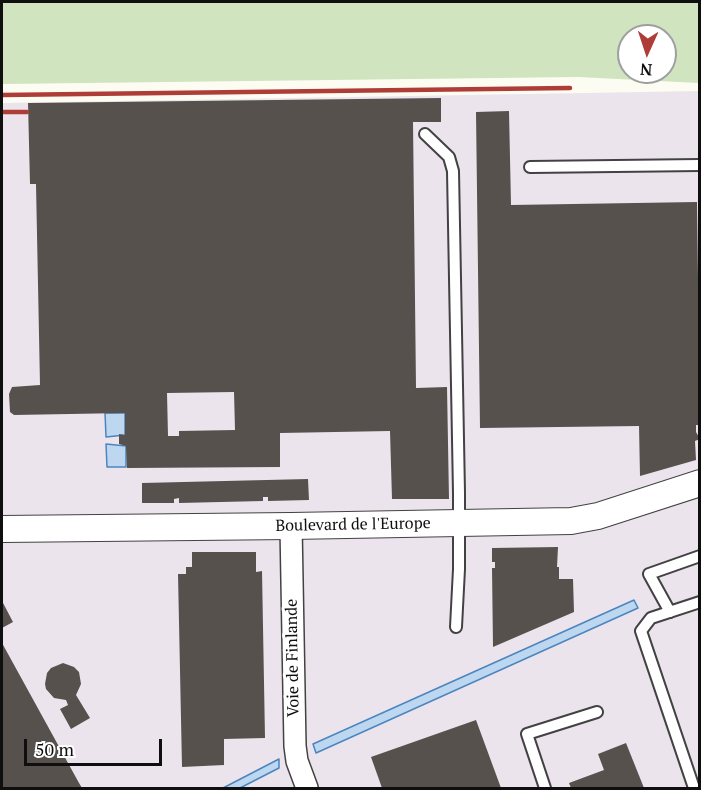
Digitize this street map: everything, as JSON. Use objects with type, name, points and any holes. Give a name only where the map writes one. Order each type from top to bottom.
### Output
[{"type":"street","name":"Boulevard de l'Europe","points":[[2,529],[571,521],[598,516],[699,483]]},
{"type":"street","name":"Voie de Finlande","points":[[291,526],[295,746],[297,761],[307,789]]},
{"type":"lane","points":[[425,134],[449,157],[453,171],[459,523],[456,627]]},
{"type":"lane","points":[[530,167],[699,165]]},
{"type":"lane","points":[[670,612],[649,574],[699,556]]},
{"type":"lane","points":[[694,789],[641,631],[651,618],[699,603]]},
{"type":"lane","points":[[545,789],[527,734],[597,712]]},
{"type":"shaded area","points":[[699,91],[699,788],[2,788],[2,103]]},
{"type":"green space","points":[[2,2],[699,2],[699,83],[677,82],[677,24],[617,24],[617,79],[578,77],[2,84]]},
{"type":"water","points":[[105,413],[125,413],[125,435],[106,437]]},
{"type":"water","points":[[106,444],[126,446],[126,467],[107,467]]},
{"type":"water","points":[[634,600],[638,608],[316,753],[313,744]]},
{"type":"water","points":[[279,759],[279,768],[240,788],[223,788]]},
{"type":"building","points":[[441,98],[441,122],[413,122],[416,388],[447,387],[449,499],[392,499],[390,431],[280,433],[280,467],[127,468],[126,446],[119,444],[119,434],[125,435],[125,413],[14,415],[10,412],[9,394],[12,387],[40,385],[36,184],[30,184],[28,103]],"holes":[[[234,392],[235,430],[179,431],[179,436],[168,436],[167,393]]]},
{"type":"building","points":[[509,111],[511,205],[697,202],[700,425],[696,425],[696,432],[700,439],[695,441],[696,460],[640,476],[639,426],[480,428],[476,112]]},
{"type":"building","points":[[308,479],[309,500],[268,501],[268,497],[263,497],[263,501],[179,503],[179,498],[174,499],[174,503],[142,503],[142,483]]},
{"type":"building","points":[[558,547],[559,579],[573,579],[574,612],[493,647],[492,568],[495,568],[495,562],[492,562],[492,548]]},
{"type":"building","points":[[192,552],[256,552],[256,572],[262,571],[265,738],[224,739],[224,765],[182,767],[178,574],[186,574],[186,567],[192,567]]},
{"type":"building","points":[[2,601],[13,622],[2,628]]},
{"type":"building","points":[[2,643],[79,783],[82,788],[2,788]]},
{"type":"building","points":[[63,663],[74,667],[79,672],[81,684],[76,695],[90,718],[71,729],[60,709],[68,705],[66,700],[54,698],[46,689],[45,684],[47,673],[51,668]]},
{"type":"building","points":[[476,720],[501,788],[382,788],[371,757]]},
{"type":"building","points":[[626,743],[644,788],[571,788],[569,783],[604,770],[598,754]]},
{"type":"railway","points":[[2,95],[570,88]]},
{"type":"railway","points":[[2,112],[27,112]]}]
